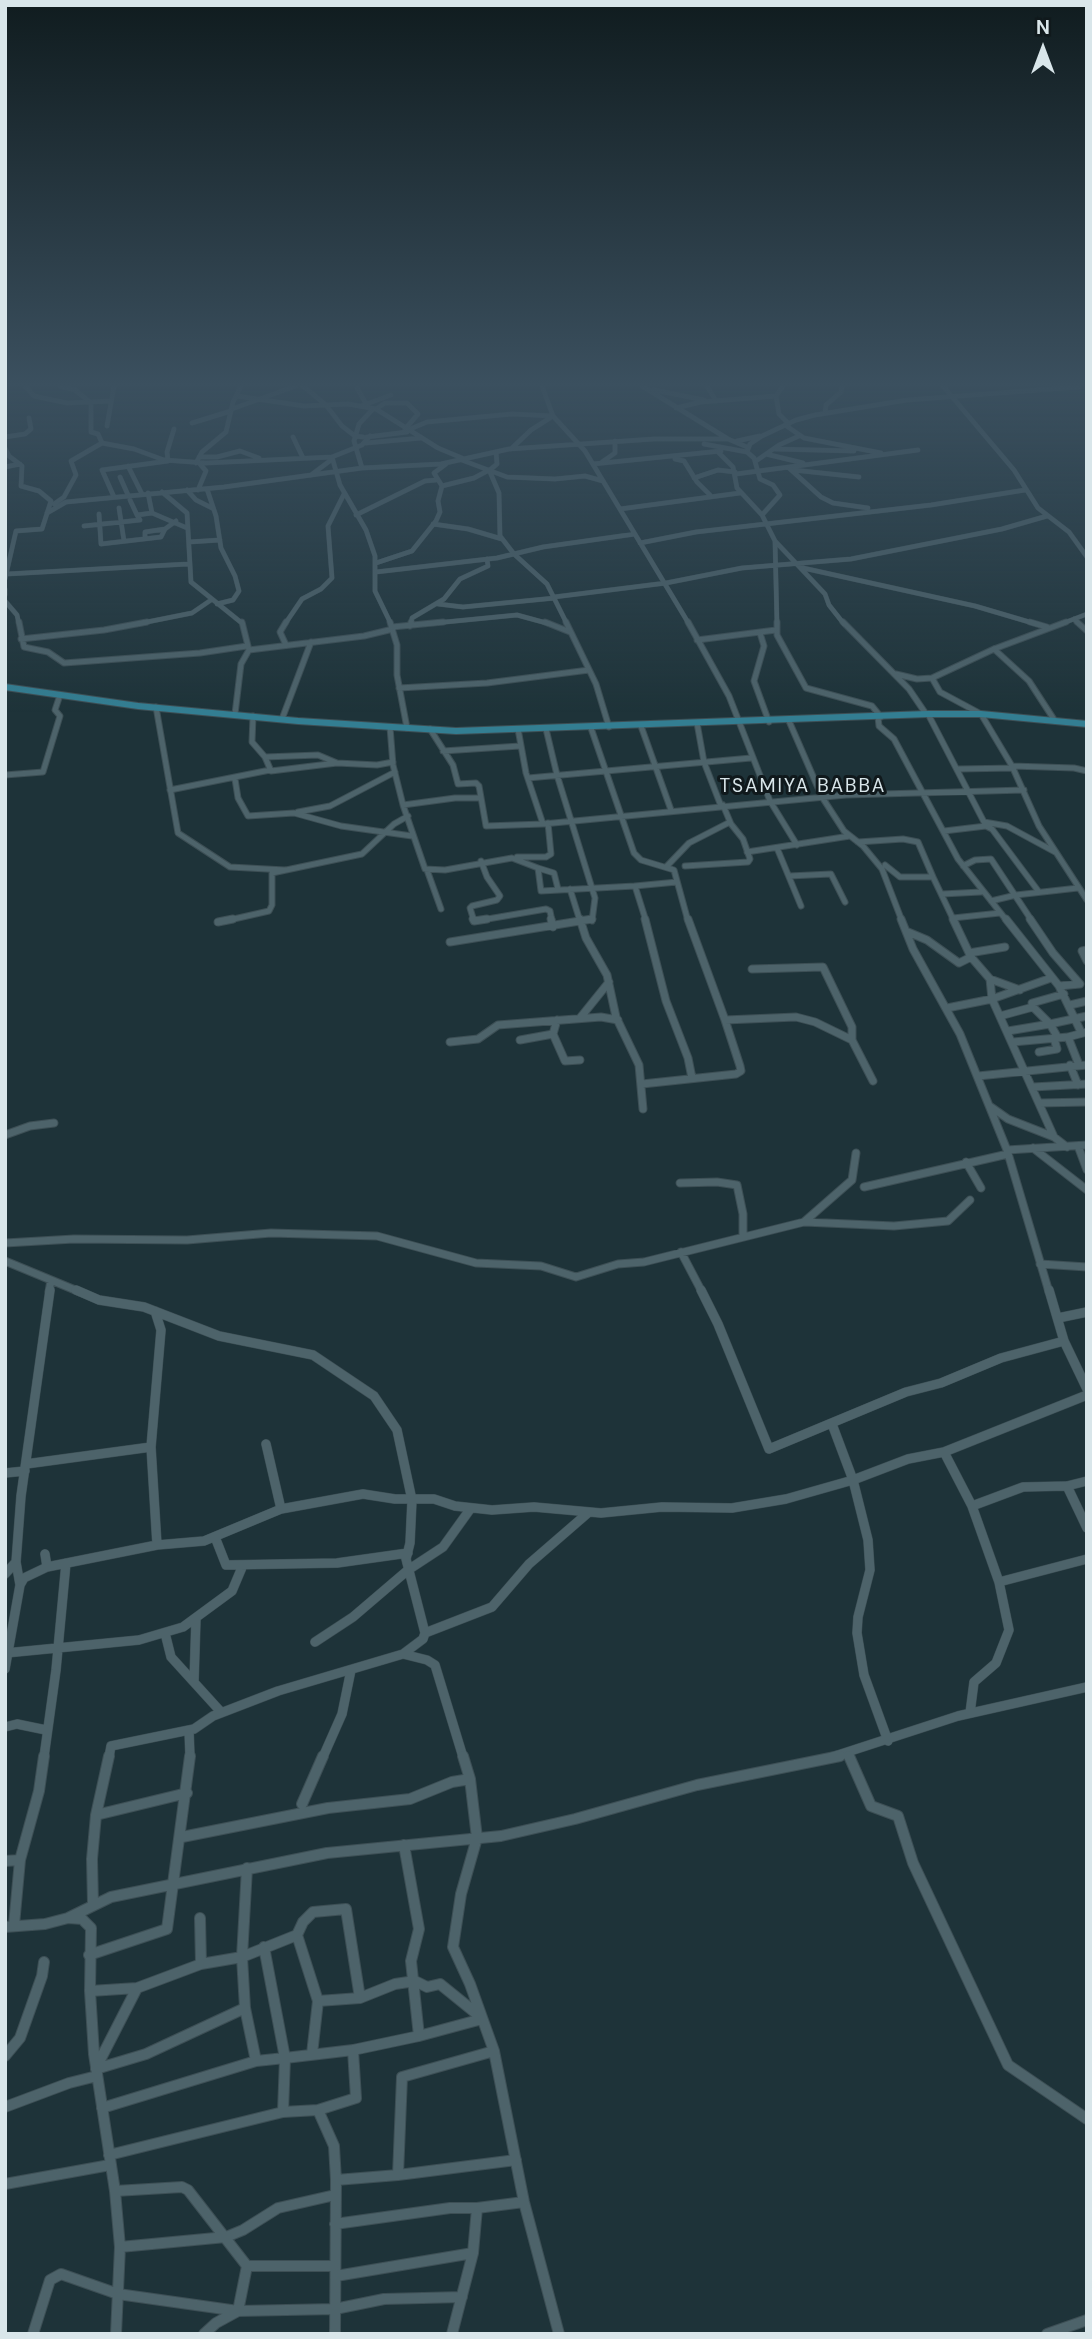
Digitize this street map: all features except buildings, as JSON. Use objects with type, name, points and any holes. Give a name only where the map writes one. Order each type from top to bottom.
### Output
[{"type":"main road","points":[[5,687],[156,707],[430,729],[546,729],[927,714],[981,714],[1087,724]]},
{"type":"street","points":[[44,495],[51,501],[51,506]]},
{"type":"street","points":[[65,495],[51,506],[42,528],[16,531],[6,577],[188,564]]},
{"type":"street","points":[[84,526],[140,520],[128,495]]},
{"type":"street","points":[[47,513],[66,502],[140,495]]},
{"type":"street","points":[[145,495],[152,513]]},
{"type":"street","points":[[168,495],[187,513]]},
{"type":"street","points":[[192,495],[212,508]]},
{"type":"street","points":[[209,495],[220,540],[239,592],[233,600],[217,604]]},
{"type":"street","points":[[286,645],[280,632],[293,611],[302,600],[318,591],[332,578],[328,526],[343,495]]},
{"type":"street","points":[[345,495],[366,530],[376,563],[375,590],[393,628],[397,645],[399,688],[407,728]]},
{"type":"street","points":[[356,515],[396,495]]},
{"type":"street","points":[[376,563],[407,554],[419,544],[440,512],[440,495]]},
{"type":"street","points":[[499,495],[502,538],[514,554],[543,579],[554,598],[589,670],[610,727]]},
{"type":"street","points":[[612,495],[666,583],[729,696],[770,801],[797,845]]},
{"type":"street","points":[[620,509],[709,495]]},
{"type":"street","points":[[742,495],[762,515],[775,541],[800,566],[854,636],[895,673],[927,714],[984,822],[1007,827],[1056,853]]},
{"type":"street","points":[[762,515],[780,495]]},
{"type":"street","points":[[820,495],[833,503],[875,510]]},
{"type":"street","points":[[640,543],[696,531],[931,505],[989,495]]},
{"type":"street","points":[[1029,495],[1038,508],[1069,532],[1087,557]]},
{"type":"street","points":[[197,499],[187,513],[191,582],[211,600],[241,620],[248,648],[241,664],[235,714]]},
{"type":"street","points":[[119,508],[124,541]]},
{"type":"street","points":[[137,515],[152,513],[176,521],[187,528]]},
{"type":"street","points":[[99,514],[102,544],[163,536],[165,529],[176,521]]},
{"type":"street","points":[[800,566],[1002,529],[1047,516]]},
{"type":"street","points":[[433,524],[502,538]]},
{"type":"street","points":[[376,572],[487,559],[635,534]]},
{"type":"street","points":[[189,542],[220,540]]},
{"type":"street","points":[[775,541],[776,630],[806,688],[872,706],[880,717],[879,726],[892,736],[964,866],[981,892],[1059,986],[1084,1032],[1068,1037],[1013,1042]]},
{"type":"street","points":[[410,626],[412,618],[438,604],[460,579],[488,566],[487,559]]},
{"type":"street","points":[[438,604],[500,605],[666,583],[709,573],[774,565],[800,566],[975,606],[1048,627]]},
{"type":"street","points":[[5,589],[5,595]]},
{"type":"street","points":[[21,639],[104,630],[169,618],[192,613],[211,600]]},
{"type":"street","points":[[5,601],[17,615],[24,647],[48,652],[64,663],[286,645],[393,628],[517,615],[540,620],[570,633]]},
{"type":"street","points":[[895,673],[917,679],[932,678],[1048,627],[1087,614]]},
{"type":"street","points":[[1074,619],[1087,631]]},
{"type":"street","points":[[696,640],[776,630]]},
{"type":"street","points":[[760,633],[764,646],[754,681],[769,722]]},
{"type":"street","points":[[282,719],[311,642]]},
{"type":"street","points":[[995,649],[1029,681],[1055,720]]},
{"type":"street","points":[[399,688],[452,683],[474,684],[589,670]]},
{"type":"street","points":[[932,678],[940,692],[981,714],[1013,767],[1039,826],[1086,898]]},
{"type":"street","points":[[5,775],[43,772],[60,716],[55,710],[60,695]]},
{"type":"street","points":[[156,707],[175,828],[186,839],[230,867],[285,870]]},
{"type":"street","points":[[253,716],[252,742],[265,757],[270,770]]},
{"type":"street","points":[[789,721],[822,797],[850,836],[881,869],[924,970],[947,1008],[978,1076],[1008,1152],[1064,1341],[1082,1370],[1087,1390]]},
{"type":"street","points":[[685,866],[748,862],[743,838],[730,822],[704,762],[697,723]]},
{"type":"street","points":[[641,726],[653,766],[671,810]]},
{"type":"street","points":[[390,727],[393,762],[403,805],[423,867],[427,870],[441,909]]},
{"type":"street","points":[[591,727],[637,857],[674,870],[690,927],[741,1071],[736,1074],[642,1084]]},
{"type":"street","points":[[430,729],[453,765],[458,784],[476,783],[480,790],[486,826],[572,821],[621,814],[822,797],[1024,790]]},
{"type":"street","points":[[427,870],[445,870],[512,858],[546,857],[551,854],[546,823],[527,778],[518,729]]},
{"type":"street","points":[[450,942],[592,921],[596,906],[546,729]]},
{"type":"street","points":[[443,751],[520,746]]},
{"type":"street","points":[[265,757],[318,755],[337,763]]},
{"type":"street","points":[[527,778],[751,758]]},
{"type":"street","points":[[170,790],[270,770],[337,763],[376,765],[393,762]]},
{"type":"street","points":[[958,769],[1013,767],[1074,768],[1087,771]]},
{"type":"street","points":[[235,779],[238,798],[246,815],[293,813],[330,806],[395,772]]},
{"type":"street","points":[[403,805],[455,798],[480,799]]},
{"type":"street","points":[[293,813],[341,826],[412,836]]},
{"type":"street","points":[[218,922],[269,911],[272,905],[270,875],[362,854],[408,816]]},
{"type":"street","points":[[667,866],[689,843],[730,822]]},
{"type":"street","points":[[944,831],[986,827],[992,830],[1039,892]]},
{"type":"street","points":[[747,852],[850,836]]},
{"type":"street","points":[[858,842],[903,839],[918,842],[970,955],[990,979],[1020,990]]},
{"type":"street","points":[[778,848],[801,906]]},
{"type":"street","points":[[512,858],[554,873],[558,889]]},
{"type":"street","points":[[964,866],[975,860],[991,859],[1053,953],[1080,984],[1059,986]]},
{"type":"street","points":[[477,938],[470,908],[497,900],[500,896],[481,862]]},
{"type":"street","points":[[885,865],[900,877],[933,877]]},
{"type":"street","points":[[538,869],[541,891],[677,882]]},
{"type":"street","points":[[789,876],[831,874],[845,902]]},
{"type":"street","points":[[635,886],[657,958],[666,1001],[688,1058],[692,1078]]},
{"type":"street","points":[[990,901],[1016,895],[1078,888]]},
{"type":"street","points":[[570,889],[586,938],[609,982],[618,1020],[636,1058],[642,1084],[643,1109]]},
{"type":"street","points":[[942,894],[981,892]]},
{"type":"street","points":[[474,921],[546,909],[550,911],[553,927]]},
{"type":"street","points":[[953,918],[1000,913]]},
{"type":"street","points":[[908,932],[927,940],[960,962],[970,955],[1005,947]]},
{"type":"street","points":[[1087,950],[1082,951],[1087,961]]},
{"type":"street","points":[[752,969],[822,967],[852,1027],[852,1040],[873,1080]]},
{"type":"street","points":[[947,1008],[992,999],[1051,978]]},
{"type":"street","points":[[990,979],[992,999],[1054,1137]]},
{"type":"street","points":[[580,1018],[609,982]]},
{"type":"street","points":[[1033,1007],[1032,1003],[1064,994]]},
{"type":"street","points":[[1070,1005],[1087,1001]]},
{"type":"street","points":[[1000,1016],[1033,1007]]},
{"type":"street","points":[[1033,1007],[1050,1024],[1056,1038],[1057,1049],[1040,1052]]},
{"type":"street","points":[[1008,1031],[1087,1016]]},
{"type":"street","points":[[450,1042],[478,1039],[498,1025],[601,1017],[618,1020]]},
{"type":"street","points":[[725,1020],[796,1017],[815,1022],[852,1040]]},
{"type":"street","points":[[556,1020],[553,1034],[565,1061],[580,1060]]},
{"type":"street","points":[[520,1040],[553,1034]]},
{"type":"street","points":[[1068,1037],[1079,1065],[1078,1084]]},
{"type":"street","points":[[978,1076],[1079,1065]]},
{"type":"street","points":[[1033,1087],[1087,1084]]},
{"type":"street","points":[[1039,1103],[1087,1102]]},
{"type":"street","points":[[990,1107],[1008,1119],[1054,1137],[1067,1147]]},
{"type":"street","points":[[5,1135],[30,1126],[54,1123]]},
{"type":"street","points":[[864,1188],[1033,1148],[1083,1146],[1087,1170]]},
{"type":"street","points":[[1033,1148],[1087,1190]]},
{"type":"street","points":[[804,1222],[852,1180],[856,1153]]},
{"type":"street","points":[[966,1163],[981,1188]]},
{"type":"street","points":[[680,1183],[717,1182],[737,1185],[743,1214],[743,1237]]},
{"type":"street","points":[[5,1242],[74,1239],[187,1240],[271,1233],[377,1236],[476,1263],[541,1266],[576,1277],[618,1264],[644,1262],[804,1222],[860,1226],[936,1223],[954,1218],[970,1200]]},
{"type":"street","points":[[681,1252],[718,1324],[769,1450],[906,1392],[941,1383],[1001,1358],[1064,1341]]},
{"type":"street","points":[[5,1261],[99,1300],[155,1311],[219,1336],[313,1355],[357,1382],[374,1396],[397,1430],[412,1500],[408,1570],[425,1633]]},
{"type":"street","points":[[1040,1264],[1087,1267]]},
{"type":"street","points":[[20,1585],[16,1562],[25,1467],[51,1280]]},
{"type":"street","points":[[155,1311],[161,1330],[151,1447],[157,1545]]},
{"type":"street","points":[[1058,1318],[1087,1312]]},
{"type":"street","points":[[5,1669],[20,1585],[24,1578],[47,1567],[157,1545],[204,1541],[281,1509],[363,1494],[412,1500],[434,1499],[455,1507],[509,1510],[534,1507],[615,1513],[662,1507],[688,1510],[732,1508],[786,1499],[908,1459],[944,1452],[1087,1395]]},
{"type":"street","points":[[832,1424],[853,1479],[870,1560],[857,1633],[864,1675],[888,1741]]},
{"type":"street","points":[[266,1444],[281,1509]]},
{"type":"street","points":[[5,1473],[25,1467],[151,1447]]},
{"type":"street","points":[[944,1452],[972,1507],[999,1582],[1009,1630],[996,1663],[974,1682],[971,1713]]},
{"type":"street","points":[[972,1507],[1023,1488],[1067,1486],[1087,1481]]},
{"type":"street","points":[[1067,1486],[1087,1528]]},
{"type":"street","points":[[315,1642],[353,1617],[408,1570],[443,1547],[471,1508]]},
{"type":"street","points":[[93,1904],[92,1859],[96,1815],[111,1746],[189,1730],[221,1712],[278,1690],[403,1654],[417,1646],[425,1633],[492,1607],[528,1564],[589,1512]]},
{"type":"street","points":[[215,1536],[226,1565],[337,1563],[408,1553]]},
{"type":"street","points":[[45,1554],[47,1567]]},
{"type":"street","points":[[999,1582],[1087,1559]]},
{"type":"street","points":[[5,1574],[16,1562]]},
{"type":"street","points":[[66,1563],[39,1791],[20,1860],[10,1926],[45,1924],[68,1918],[111,1897],[327,1853],[501,1836],[575,1819],[697,1785],[848,1754],[971,1713],[1087,1687]]},
{"type":"street","points":[[7,1653],[139,1640],[183,1627],[232,1591],[243,1565]]},
{"type":"street","points":[[194,1682],[196,1618]]},
{"type":"street","points":[[165,1633],[171,1657],[221,1712]]},
{"type":"street","points":[[403,1654],[427,1660],[435,1665],[470,1779],[477,1838],[464,1883],[453,1947],[470,1984],[494,2051],[524,2202],[559,2334]]},
{"type":"street","points":[[302,1804],[342,1714],[351,1670]]},
{"type":"street","points":[[5,1727],[30,1724],[46,1730]]},
{"type":"street","points":[[89,1955],[167,1929],[187,1793],[191,1749],[189,1730]]},
{"type":"street","points":[[848,1754],[872,1806],[898,1816],[913,1863],[1008,2064],[1087,2119]]},
{"type":"street","points":[[182,1837],[328,1808],[410,1799],[452,1782],[470,1779]]},
{"type":"street","points":[[96,1815],[187,1793]]},
{"type":"street","points":[[404,1845],[419,1929],[411,1961],[419,2036]]},
{"type":"street","points":[[5,1861],[20,1860]]},
{"type":"street","points":[[247,1868],[242,1956],[245,2008],[256,2061]]},
{"type":"street","points":[[312,2054],[318,2001],[297,1935],[303,1922],[313,1912],[346,1909],[360,1998]]},
{"type":"street","points":[[68,1918],[88,1922],[90,1928],[90,1991],[96,2073],[115,2191],[120,2247],[116,2334]]},
{"type":"street","points":[[201,1918],[201,1964]]},
{"type":"street","points":[[90,1991],[137,1988],[201,1964],[242,1956],[297,1935]]},
{"type":"street","points":[[264,1947],[285,2058],[283,2112]]},
{"type":"street","points":[[5,2056],[20,2038],[42,1976],[44,1962]]},
{"type":"street","points":[[318,2001],[360,1998],[395,1984],[415,1981],[427,1987],[440,1984],[482,2019]]},
{"type":"street","points":[[96,2073],[137,1988]]},
{"type":"street","points":[[5,2107],[146,2054],[245,2008]]},
{"type":"street","points":[[102,2108],[256,2061],[353,2050],[482,2019]]},
{"type":"street","points":[[5,2184],[110,2160],[283,2112],[318,2110],[356,2098],[353,2050]]},
{"type":"street","points":[[398,2175],[402,2077],[494,2051]]},
{"type":"street","points":[[318,2110],[334,2146],[335,2334]]},
{"type":"street","points":[[336,2180],[516,2160]]},
{"type":"street","points":[[115,2191],[182,2187],[226,2237],[247,2266],[238,2311]]},
{"type":"street","points":[[120,2247],[226,2237],[243,2230],[278,2208],[335,2195]]},
{"type":"street","points":[[335,2224],[450,2208],[477,2208],[524,2202]]},
{"type":"street","points":[[452,2334],[472,2253],[477,2208]]},
{"type":"street","points":[[247,2266],[335,2271],[472,2253]]},
{"type":"street","points":[[33,2334],[50,2280],[61,2274],[118,2294],[238,2311],[335,2309],[384,2299],[462,2297]]},
{"type":"street","points":[[204,2334],[216,2323],[238,2311]]},
{"type":"street","points":[[1047,2334],[1087,2320]]},
{"type":"district","name":"TSAMIYA BABBA","points":[[803,787]]}]
